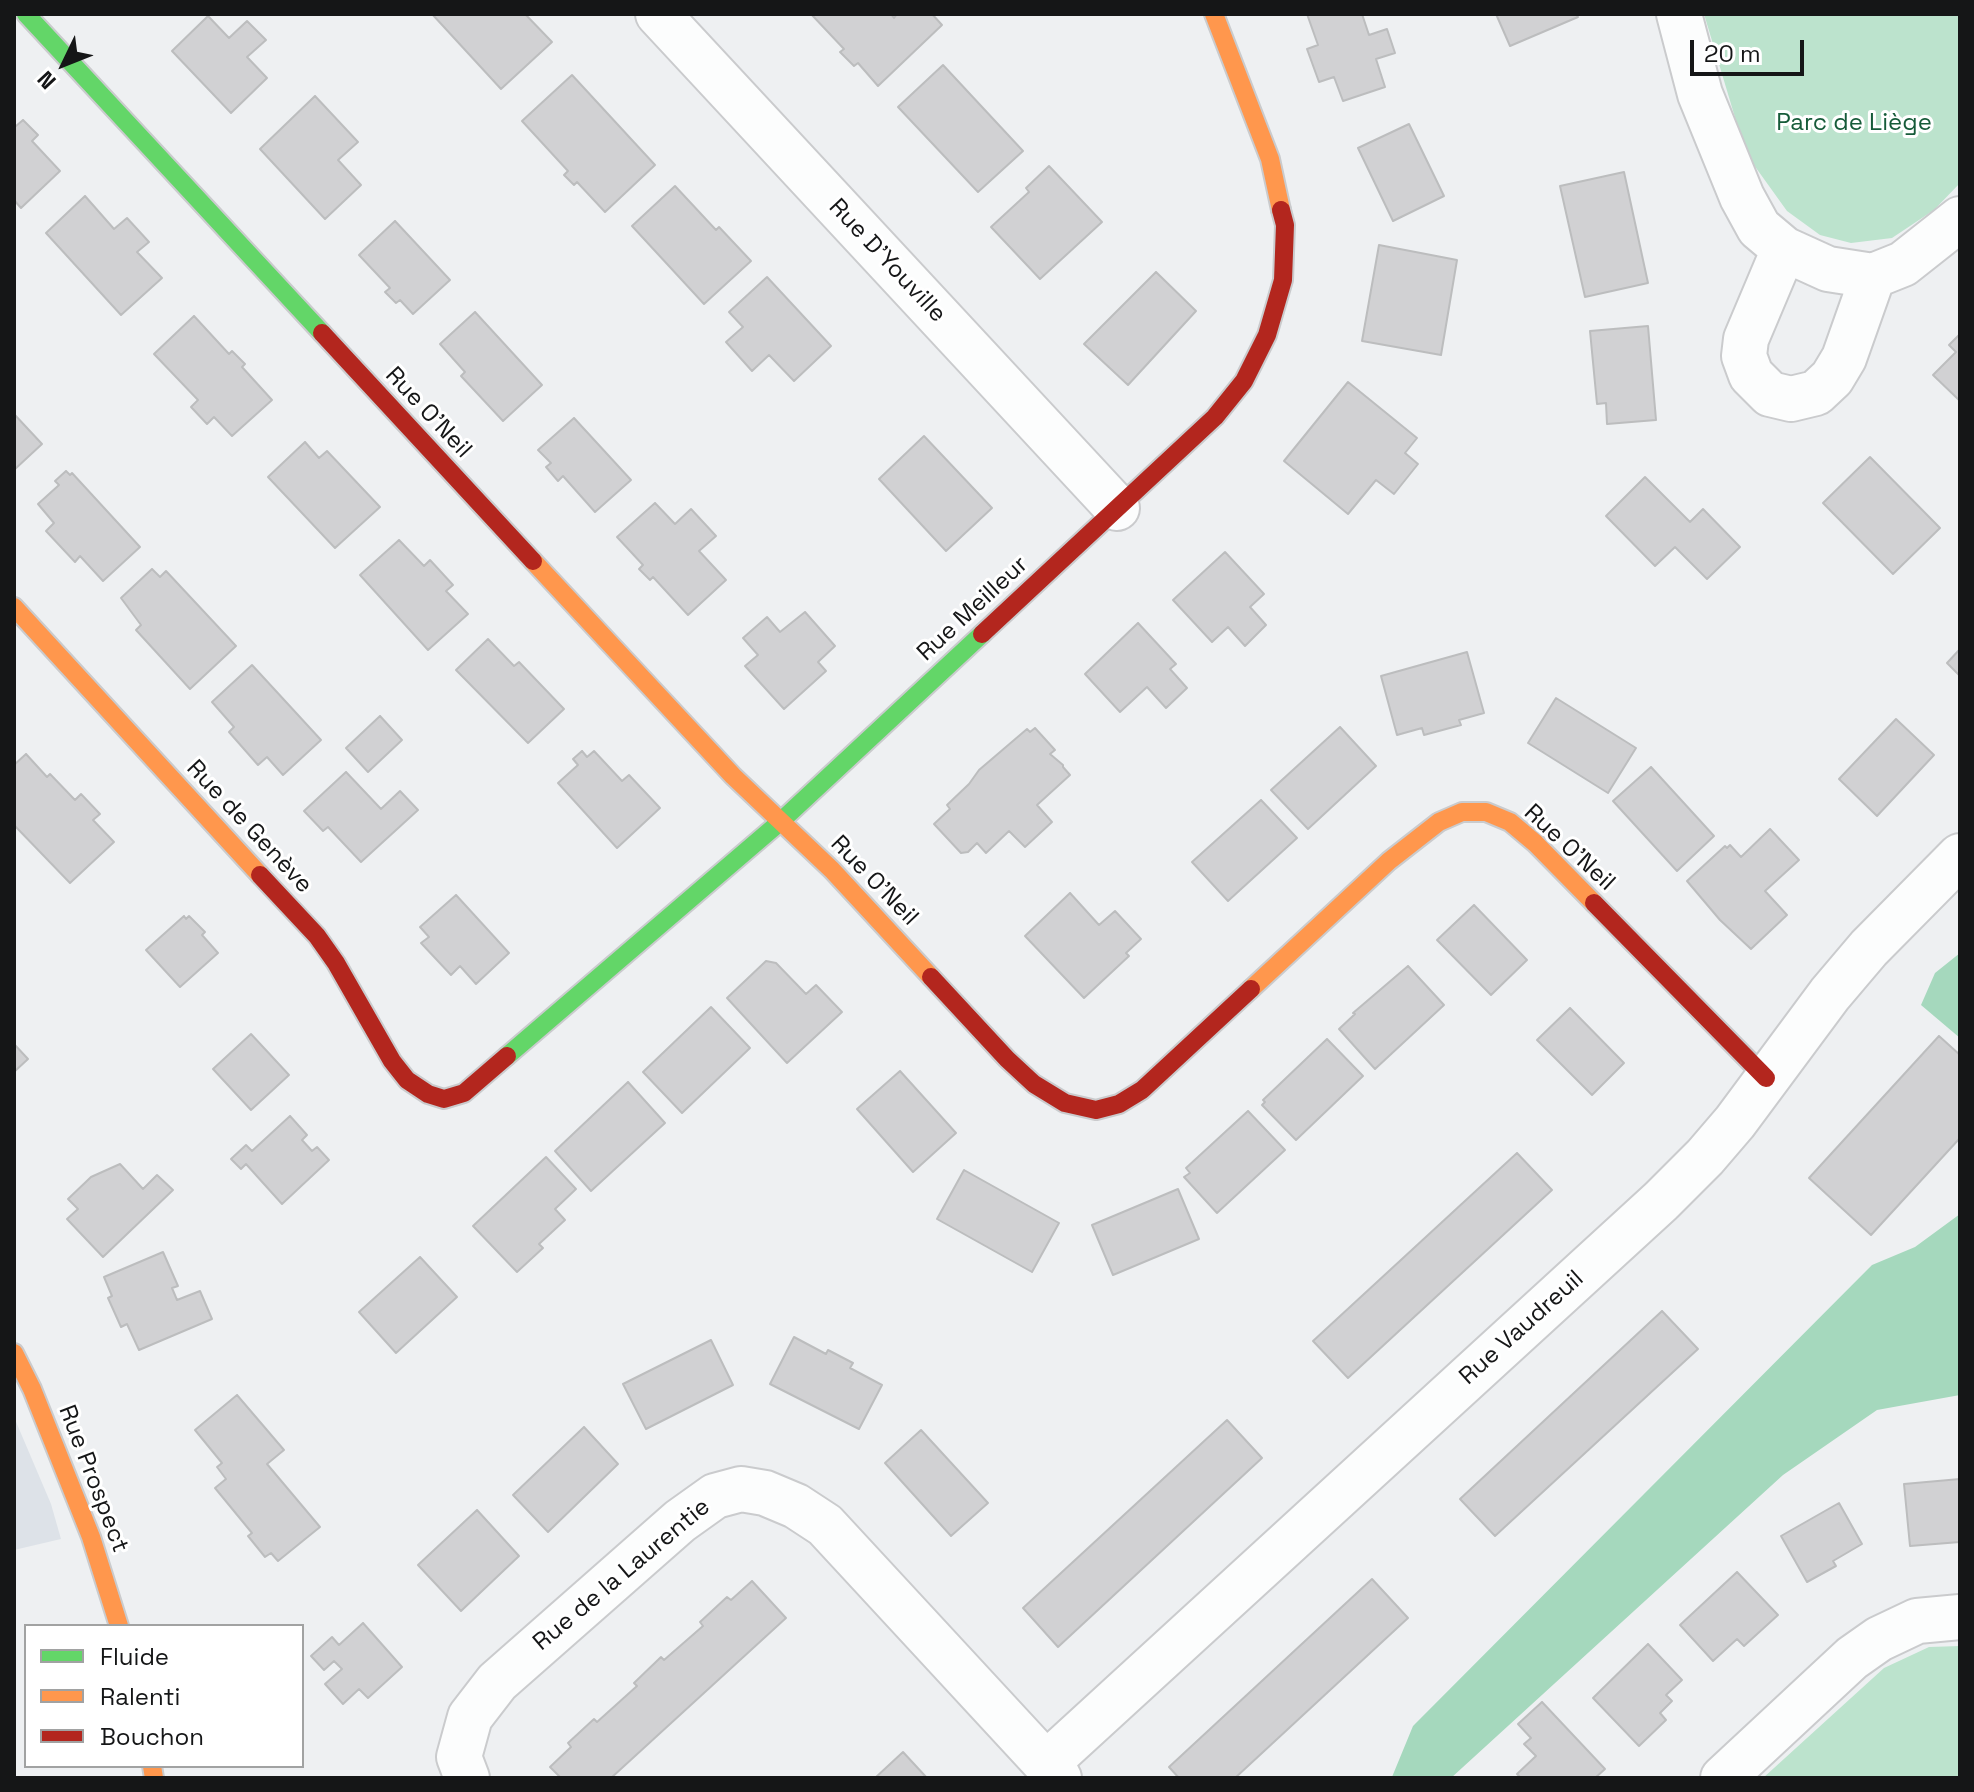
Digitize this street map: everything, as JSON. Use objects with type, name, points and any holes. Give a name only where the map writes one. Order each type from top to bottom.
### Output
[{"type":"street","name":"Rue O'Neil","points":[[26,14],[722,765],[832,870],[1007,1059],[1034,1084],[1065,1103],[1096,1110],[1119,1104],[1142,1090],[1389,861],[1439,822],[1462,812],[1486,812],[1510,822],[1535,843],[1766,1078]]},
{"type":"street","name":"Rue D'Youville","points":[[658,14],[1117,508]]},
{"type":"street","name":"Rue Meilleur","points":[[428,1094],[444,1099],[464,1093],[780,822],[1215,417],[1244,381],[1267,335],[1283,280],[1285,225],[1270,159],[1214,14]]},
{"type":"street","points":[[1679,14],[1700,94],[1742,197],[1759,228],[1784,249],[1828,269],[1873,276],[1903,264],[1960,219]]},
{"type":"street","points":[[1784,249],[1746,339],[1744,356],[1751,375],[1770,394],[1791,399],[1816,393],[1832,378],[1844,358],[1873,276]]},
{"type":"street","name":"Rue de Genève","points":[[14,607],[317,936],[336,963],[392,1061],[407,1080],[428,1094]]},
{"type":"street","name":"Rue Vaudreuil","points":[[1052,1771],[1705,1157],[1830,994],[1869,948],[1960,856]]},
{"type":"street","name":"Rue Prospect","points":[[14,1353],[32,1389],[91,1537],[118,1624]]},
{"type":"street","name":"Rue de la Laurentie","points":[[463,1768],[470,1717],[497,1682],[680,1521],[715,1496],[741,1489],[765,1493],[796,1506],[825,1525],[1052,1771]]},
{"type":"street","points":[[1723,1778],[1852,1658],[1879,1639],[1917,1621],[1960,1617]]},
{"type":"shaded area","points":[[14,1417],[51,1504],[61,1539],[14,1550]]},
{"type":"green space","name":"Parc de Liège","points":[[1704,14],[1960,14],[1960,183],[1934,210],[1892,238],[1851,243],[1820,235],[1787,211],[1746,154]]},
{"type":"green space","points":[[1960,953],[1960,1038],[1921,1005],[1935,973]]},
{"type":"green space","points":[[1960,1214],[1960,1395],[1877,1410],[1783,1475],[1451,1778],[1392,1777],[1413,1726],[1872,1265],[1915,1247]]},
{"type":"green space","points":[[1960,1646],[1960,1778],[1763,1778],[1884,1668],[1929,1647]]},
{"type":"building","points":[[432,14],[525,14],[552,42],[501,89]]},
{"type":"building","points":[[811,14],[891,14],[894,18],[897,14],[932,14],[942,25],[878,86],[858,63],[854,66],[840,52],[844,49]]},
{"type":"building","points":[[1307,14],[1362,14],[1369,35],[1387,29],[1395,53],[1376,59],[1385,87],[1343,101],[1334,77],[1319,82],[1307,49],[1318,45]]},
{"type":"building","points":[[1496,14],[1576,14],[1578,17],[1510,46]]},
{"type":"building","points":[[208,16],[229,38],[247,21],[266,40],[247,57],[267,78],[231,113],[172,51]]},
{"type":"building","points":[[943,65],[1023,151],[978,192],[898,107]]},
{"type":"building","points":[[572,75],[655,165],[605,212],[577,182],[574,185],[564,175],[568,171],[522,121]]},
{"type":"building","points":[[315,96],[358,142],[338,160],[361,185],[325,219],[260,149]]},
{"type":"building","points":[[23,120],[38,135],[32,141],[60,171],[21,208],[14,200],[14,124],[16,126]]},
{"type":"building","points":[[1409,124],[1444,196],[1393,221],[1358,148]]},
{"type":"building","points":[[1049,166],[1102,222],[1040,279],[991,227],[1029,192],[1026,188]]},
{"type":"building","points":[[1624,172],[1648,283],[1585,297],[1560,186]]},
{"type":"building","points":[[675,186],[716,230],[719,227],[751,261],[704,304],[632,226]]},
{"type":"building","points":[[85,196],[114,229],[127,218],[149,242],[137,252],[162,278],[121,315],[46,233]]},
{"type":"building","points":[[395,221],[450,280],[413,314],[400,300],[396,303],[385,292],[390,288],[359,255]]},
{"type":"building","points":[[1379,245],[1457,260],[1441,355],[1362,341]]},
{"type":"building","points":[[1156,272],[1196,311],[1128,385],[1084,344]]},
{"type":"building","points":[[767,277],[831,346],[794,381],[769,355],[752,371],[726,342],[743,327],[729,312]]},
{"type":"building","points":[[475,312],[542,385],[503,421],[461,376],[465,372],[440,344]]},
{"type":"building","points":[[194,316],[229,354],[232,351],[245,364],[242,367],[272,400],[232,436],[214,417],[207,424],[191,407],[198,400],[154,354]]},
{"type":"building","points":[[1648,326],[1656,420],[1607,424],[1606,403],[1597,404],[1590,331]]},
{"type":"building","points":[[1960,334],[1960,401],[1933,375],[1956,352],[1949,345]]},
{"type":"building","points":[[1348,382],[1417,438],[1405,453],[1418,464],[1394,494],[1376,480],[1348,514],[1284,461]]},
{"type":"building","points":[[14,414],[42,444],[14,470]]},
{"type":"building","points":[[574,418],[631,480],[595,512],[563,476],[558,481],[546,467],[551,463],[538,450]]},
{"type":"building","points":[[924,436],[992,508],[946,551],[879,479]]},
{"type":"building","points":[[305,442],[319,458],[327,451],[380,507],[335,548],[268,477]]},
{"type":"building","points":[[1870,457],[1940,528],[1893,574],[1823,503]]},
{"type":"building","points":[[66,471],[70,475],[72,473],[140,547],[103,581],[80,556],[75,562],[46,531],[54,523],[38,504],[59,485],[55,481]]},
{"type":"building","points":[[1645,477],[1690,522],[1703,509],[1740,547],[1707,579],[1675,547],[1655,566],[1606,516]]},
{"type":"building","points":[[655,503],[675,524],[691,509],[716,536],[699,551],[726,580],[688,615],[653,577],[650,580],[639,569],[643,565],[617,537]]},
{"type":"building","points":[[399,540],[424,566],[430,560],[453,585],[446,591],[468,614],[428,650],[360,575]]},
{"type":"building","points":[[1225,552],[1264,594],[1250,607],[1266,625],[1245,646],[1228,627],[1212,642],[1173,600]]},
{"type":"building","points":[[152,569],[160,577],[166,571],[236,646],[190,689],[136,630],[141,625],[121,598]]},
{"type":"building","points":[[805,612],[835,646],[818,662],[826,671],[784,709],[745,666],[758,655],[743,638],[767,617],[780,632]]},
{"type":"building","points":[[1138,623],[1176,664],[1170,669],[1187,688],[1166,708],[1147,687],[1120,712],[1085,674]]},
{"type":"building","points":[[488,639],[514,666],[519,662],[564,709],[528,743],[456,670]]},
{"type":"building","points":[[1960,649],[1960,676],[1947,663]]},
{"type":"building","points":[[1467,652],[1484,713],[1459,720],[1461,725],[1424,735],[1422,728],[1397,735],[1381,676]]},
{"type":"building","points":[[252,665],[321,740],[283,775],[267,757],[258,765],[229,732],[234,727],[212,702]]},
{"type":"building","points":[[1556,698],[1636,748],[1608,793],[1528,743]]},
{"type":"building","points":[[380,716],[402,740],[368,772],[346,748]]},
{"type":"building","points":[[1896,719],[1934,755],[1877,816],[1839,779]]},
{"type":"building","points":[[1340,727],[1376,766],[1308,829],[1271,790]]},
{"type":"building","points":[[1035,728],[1055,750],[1050,754],[1070,775],[1037,805],[1052,822],[1025,847],[1009,831],[986,853],[977,843],[968,852],[961,853],[934,824],[950,809],[947,805],[979,770],[1027,729],[1030,732]]},
{"type":"building","points":[[582,751],[587,757],[594,751],[622,781],[629,775],[660,808],[617,848],[558,783],[578,765],[573,759]]},
{"type":"building","points":[[26,754],[75,800],[81,794],[100,814],[93,820],[114,842],[70,883],[14,825],[14,765]]},
{"type":"building","points":[[1651,767],[1714,836],[1677,871],[1613,801]]},
{"type":"building","points":[[346,772],[381,809],[400,791],[418,810],[361,862],[328,827],[323,831],[304,811]]},
{"type":"building","points":[[1261,800],[1297,838],[1228,901],[1192,862]]},
{"type":"building","points":[[1770,829],[1799,860],[1765,891],[1787,915],[1751,949],[1720,920],[1687,881],[1725,846],[1730,845],[1741,857]]},
{"type":"building","points":[[1070,893],[1099,925],[1115,911],[1141,939],[1126,953],[1129,956],[1084,998],[1025,936]]},
{"type":"building","points":[[456,895],[509,953],[476,984],[460,966],[451,975],[421,943],[429,937],[420,927]]},
{"type":"building","points":[[1474,905],[1527,960],[1491,995],[1437,940]]},
{"type":"building","points":[[184,916],[186,919],[189,916],[205,932],[202,935],[218,953],[180,987],[146,950]]},
{"type":"building","points":[[766,961],[776,963],[806,994],[816,985],[842,1012],[787,1063],[727,998]]},
{"type":"building","points":[[1408,966],[1444,1005],[1375,1069],[1339,1029]]},
{"type":"building","points":[[711,1007],[750,1048],[682,1113],[643,1072]]},
{"type":"building","points":[[1570,1008],[1624,1063],[1592,1095],[1537,1040]]},
{"type":"building","points":[[251,1034],[289,1075],[251,1110],[213,1069]]},
{"type":"building","points":[[1939,1036],[1960,1055],[1960,1138],[1871,1235],[1809,1178]]},
{"type":"building","points":[[1327,1039],[1363,1076],[1296,1140],[1262,1105],[1263,1100]]},
{"type":"building","points":[[14,1044],[28,1059],[14,1072]]},
{"type":"building","points":[[900,1071],[956,1133],[913,1172],[857,1109]]},
{"type":"building","points":[[628,1082],[665,1123],[591,1191],[555,1151]]},
{"type":"building","points":[[1248,1111],[1285,1150],[1217,1213],[1184,1177],[1190,1173],[1186,1168]]},
{"type":"building","points":[[290,1116],[307,1135],[302,1140],[312,1151],[317,1147],[329,1160],[282,1204],[246,1164],[241,1169],[231,1159],[246,1145],[252,1151]]},
{"type":"building","points":[[1517,1153],[1552,1190],[1348,1378],[1313,1341]]},
{"type":"building","points":[[546,1157],[576,1189],[555,1209],[565,1220],[539,1244],[543,1248],[517,1272],[473,1226]]},
{"type":"building","points":[[120,1164],[143,1189],[157,1175],[173,1190],[103,1257],[67,1219],[78,1209],[68,1199],[91,1177]]},
{"type":"building","points":[[964,1170],[1059,1223],[1032,1272],[937,1219]]},
{"type":"building","points":[[1178,1189],[1199,1239],[1113,1275],[1092,1225]]},
{"type":"building","points":[[163,1252],[178,1286],[172,1288],[177,1300],[200,1291],[212,1319],[139,1350],[127,1324],[121,1327],[108,1298],[112,1296],[104,1277]]},
{"type":"building","points":[[420,1257],[457,1297],[396,1353],[359,1312]]},
{"type":"building","points":[[1662,1311],[1698,1349],[1495,1536],[1460,1499]]},
{"type":"building","points":[[794,1337],[826,1354],[828,1350],[853,1363],[850,1368],[882,1385],[859,1429],[770,1384]]},
{"type":"building","points":[[711,1340],[733,1385],[646,1429],[623,1384]]},
{"type":"building","points":[[237,1395],[284,1450],[267,1464],[320,1527],[278,1561],[271,1553],[265,1557],[248,1536],[252,1533],[215,1488],[226,1479],[217,1467],[222,1463],[195,1430]]},
{"type":"building","points":[[1227,1420],[1262,1458],[1058,1647],[1023,1608]]},
{"type":"building","points":[[584,1427],[618,1464],[548,1532],[513,1495]]},
{"type":"building","points":[[921,1430],[988,1503],[951,1536],[885,1463]]},
{"type":"building","points":[[1960,1479],[1960,1542],[1910,1546],[1904,1484]]},
{"type":"building","points":[[1839,1503],[1862,1544],[1833,1561],[1836,1566],[1807,1582],[1781,1536]]},
{"type":"building","points":[[477,1510],[519,1556],[461,1611],[418,1565]]},
{"type":"building","points":[[1737,1572],[1778,1615],[1744,1646],[1737,1639],[1713,1661],[1680,1625]]},
{"type":"building","points":[[1372,1579],[1408,1618],[1235,1778],[1179,1778],[1169,1767]]},
{"type":"building","points":[[752,1581],[786,1618],[611,1778],[561,1778],[550,1767],[571,1747],[568,1743],[637,1686],[634,1683],[661,1657],[664,1660],[703,1626],[700,1622],[727,1597],[731,1600]]},
{"type":"building","points":[[363,1623],[402,1667],[368,1698],[359,1689],[343,1704],[325,1684],[342,1669],[334,1661],[324,1670],[311,1656],[332,1637],[339,1645]]},
{"type":"building","points":[[1648,1644],[1682,1680],[1666,1695],[1672,1701],[1660,1713],[1666,1720],[1639,1746],[1593,1698]]},
{"type":"building","points":[[1542,1702],[1605,1769],[1595,1778],[1521,1778],[1517,1774],[1536,1756],[1524,1744],[1531,1738],[1518,1724]]},
{"type":"building","points":[[903,1752],[927,1778],[875,1778]]},
{"type":"traffic: fast","points":[[26,14],[322,333]]},
{"type":"traffic: fast","points":[[507,1056],[780,822],[982,634]]},
{"type":"traffic: slow","points":[[1214,14],[1270,159],[1281,210]]},
{"type":"traffic: slow","points":[[533,561],[733,776],[832,870],[931,977]]},
{"type":"traffic: slow","points":[[14,607],[260,875]]},
{"type":"traffic: slow","points":[[1251,989],[1389,861],[1439,822],[1462,812],[1486,812],[1510,822],[1594,903]]},
{"type":"traffic: slow","points":[[14,1353],[32,1389],[91,1537],[118,1624]]},
{"type":"traffic: slow","points":[[152,1768],[154,1778]]},
{"type":"traffic: jam","points":[[982,634],[1215,417],[1244,381],[1267,335],[1283,280],[1285,225],[1281,210]]},
{"type":"traffic: jam","points":[[322,333],[533,561]]},
{"type":"traffic: jam","points":[[260,875],[317,936],[336,963],[392,1061],[407,1080],[428,1094],[444,1099],[464,1093],[507,1056]]},
{"type":"traffic: jam","points":[[1594,903],[1766,1078]]},
{"type":"traffic: jam","points":[[931,977],[1034,1084],[1065,1103],[1096,1110],[1119,1104],[1142,1090],[1251,989]]}]
